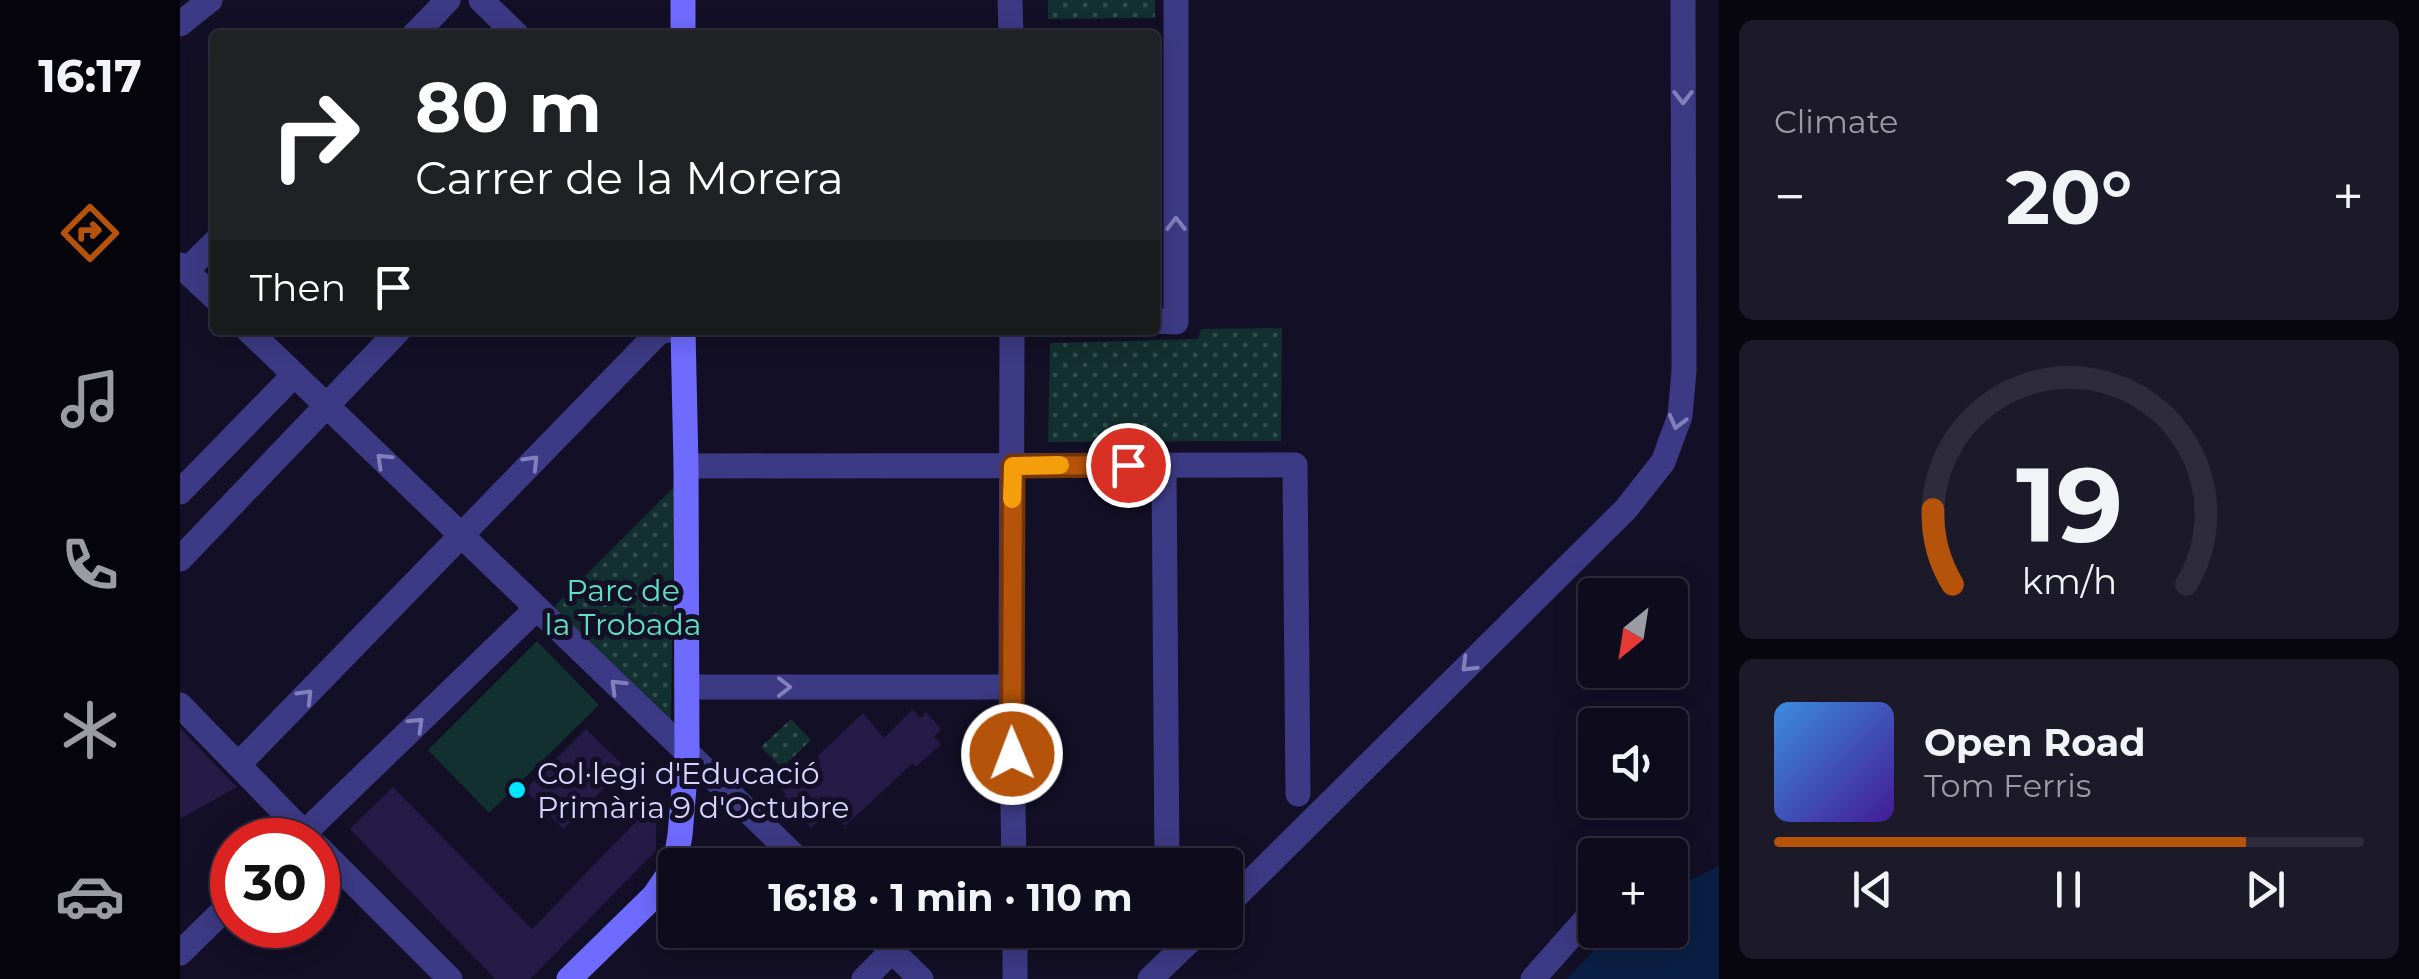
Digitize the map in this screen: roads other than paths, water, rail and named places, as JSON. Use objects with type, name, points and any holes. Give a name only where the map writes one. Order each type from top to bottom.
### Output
[{"type":"street","points":[[180,24],[210,0]]},
{"type":"street","points":[[419,30],[448,0]]},
{"type":"street","points":[[481,0],[511,30]]},
{"type":"street","points":[[683,0],[683,30]]},
{"type":"street","points":[[1010,0],[1011,30]]},
{"type":"street","points":[[1166,321],[1176,0]]},
{"type":"street","points":[[1243,888],[1626,508],[1663,462],[1680,416],[1684,371],[1683,0]]},
{"type":"street","points":[[210,246],[183,268],[210,293]]},
{"type":"street","points":[[256,335],[787,848]]},
{"type":"street","points":[[180,559],[394,335]]},
{"type":"street","points":[[238,766],[655,335]]},
{"type":"street","points":[[569,979],[654,896],[674,865],[680,835],[687,753],[683,335]]},
{"type":"street","points":[[1012,335],[1014,848]]},
{"type":"street","points":[[180,492],[294,374]]},
{"type":"street","points":[[1164,465],[1167,848]]},
{"type":"street","points":[[686,466],[1294,465],[1298,794]]},
{"type":"street","points":[[329,818],[536,609]]},
{"type":"street","points":[[687,687],[1011,687]]},
{"type":"street","points":[[180,705],[286,818]]},
{"type":"street","points":[[683,802],[700,792],[728,790]]},
{"type":"street","points":[[340,872],[450,979]]},
{"type":"street","points":[[180,953],[210,924]]},
{"type":"street","points":[[1533,979],[1578,928]]},
{"type":"street","points":[[889,948],[921,979]]},
{"type":"street","points":[[1014,948],[1015,979]]},
{"type":"street","points":[[1159,970],[1182,948]]},
{"type":"street","points":[[864,979],[892,951]]},
{"type":"water","points":[[1719,866],[1719,979],[1567,979],[1596,948],[1688,948],[1688,881]]},
{"type":"place","name":"Col·legi d'Educació Primària 9 d'Octubre","points":[[517,790]]},
{"type":"park label","name":"Parc de la Trobada","points":[[623,607]]}]
